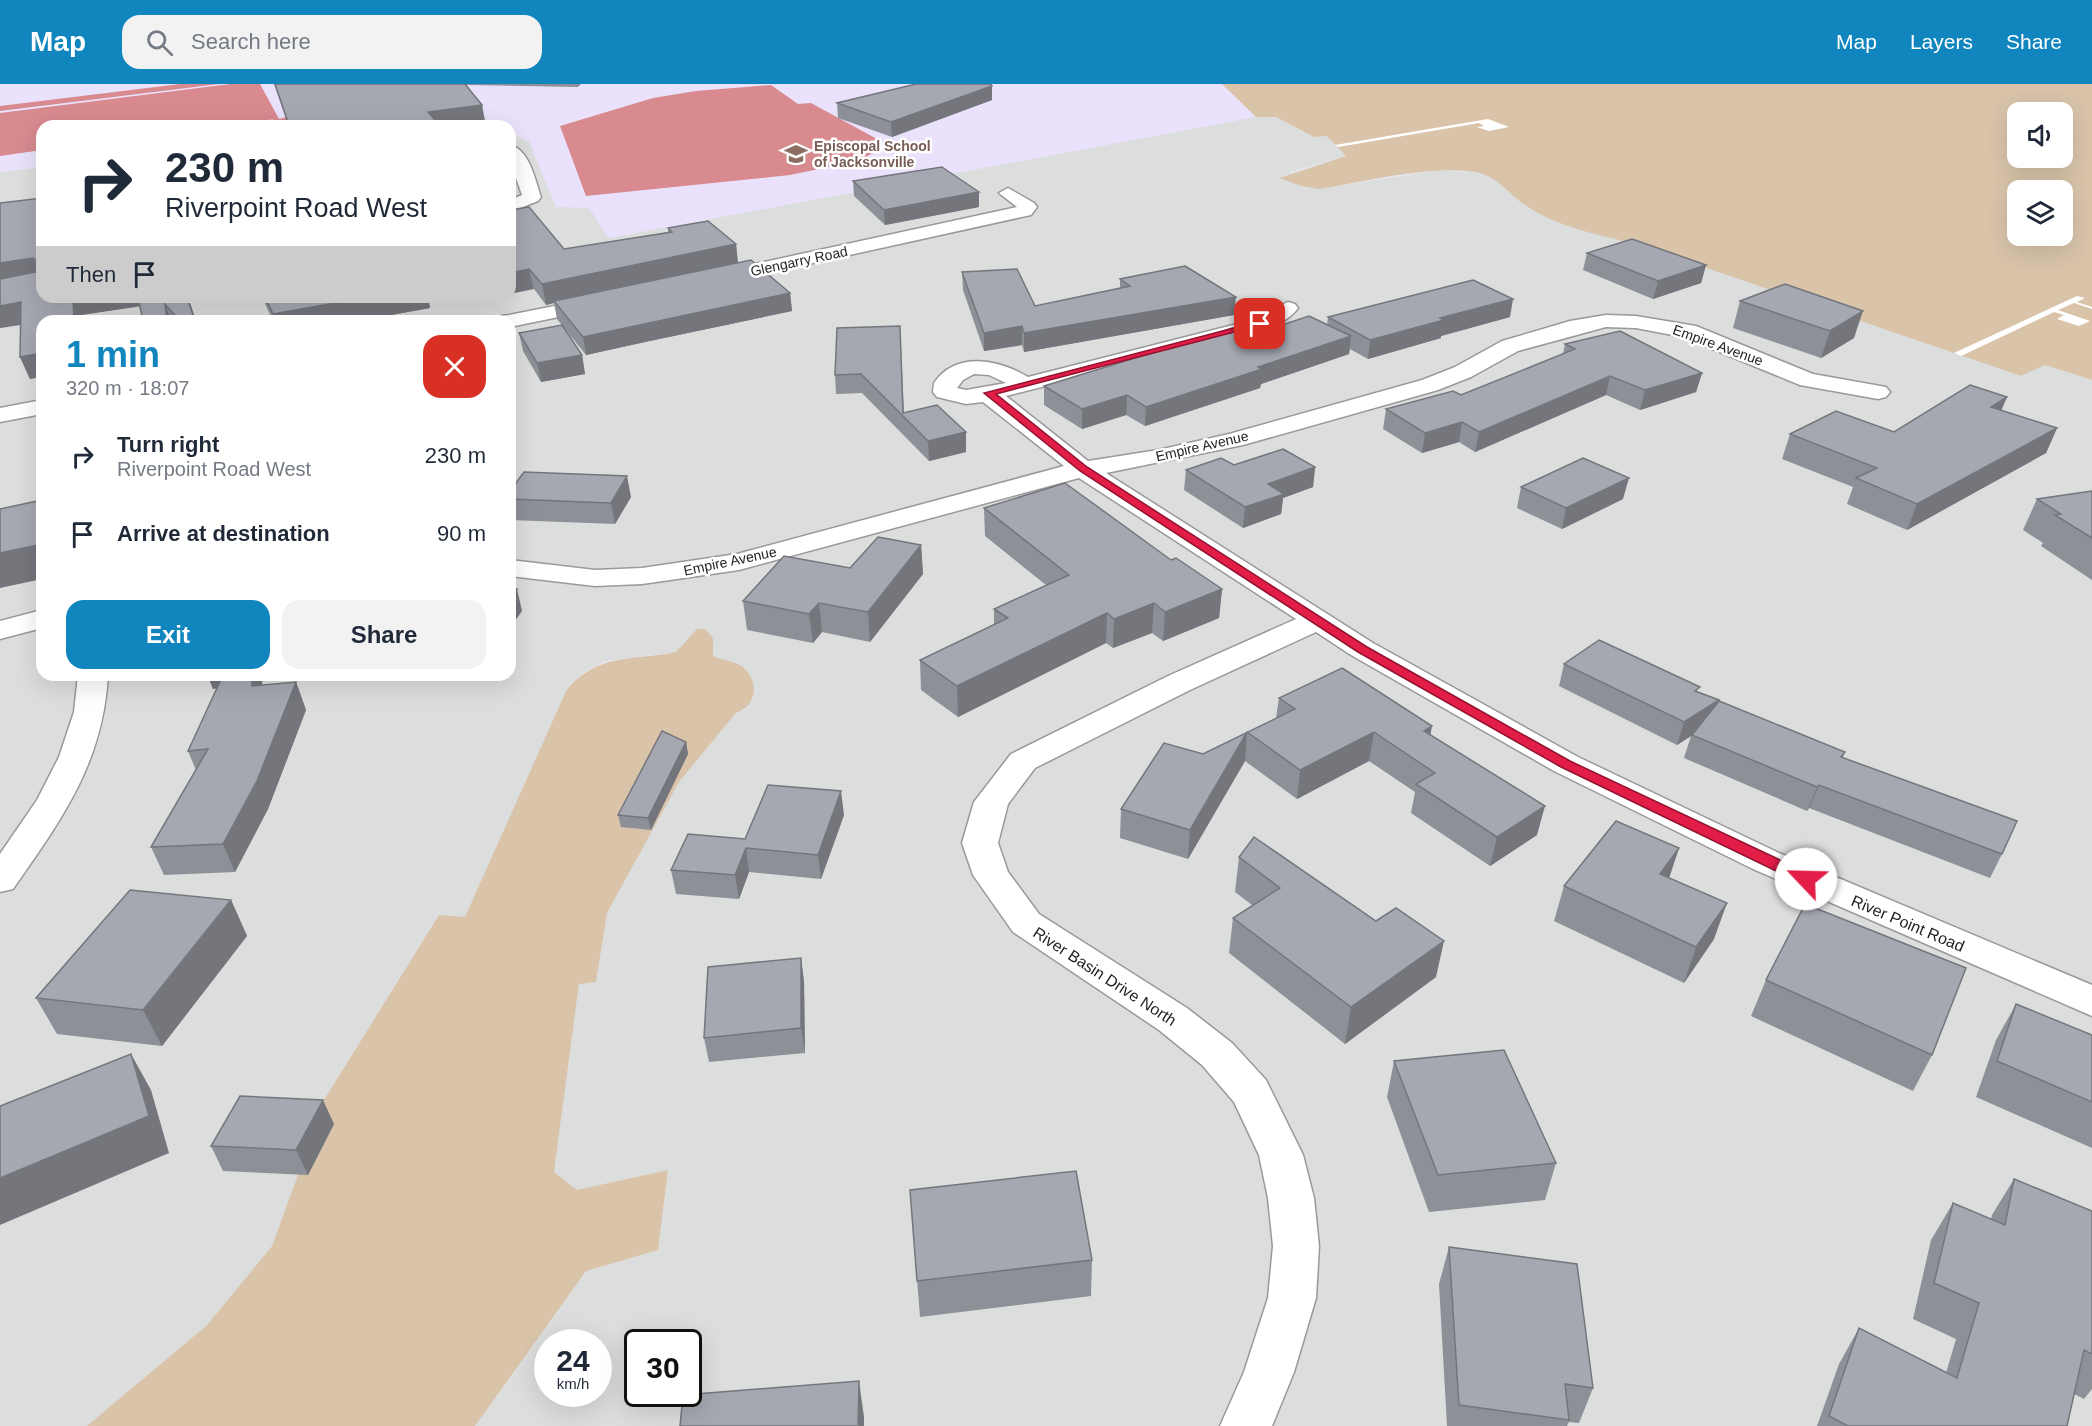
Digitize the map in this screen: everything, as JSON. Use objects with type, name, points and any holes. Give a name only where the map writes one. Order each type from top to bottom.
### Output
[{"type":"street","points":[[516,158],[522,165],[532,197],[516,204]]},
{"type":"street","name":"Glengarry Road","points":[[697,282],[1025,211],[1028,207],[1008,193]]},
{"type":"street","points":[[516,320],[616,299]]},
{"type":"street","points":[[1024,384],[998,369],[984,367],[954,374],[945,383],[945,392],[955,395],[988,393],[1249,328],[1272,319],[1288,308]]},
{"type":"street","name":"Empire Avenue","points":[[516,569],[595,578],[687,571],[739,562],[1083,469],[1158,457],[1234,440],[1430,385],[1464,372],[1510,346],[1578,326],[1606,321],[1636,322],[1688,331],[1808,380],[1878,392]]},
{"type":"street","name":"River Point Road","points":[[988,393],[1083,469],[1362,649],[1576,769],[1766,861],[2092,1001]]},
{"type":"street","points":[[0,415],[36,408]]},
{"type":"street","name":"River Basin Drive North","points":[[1246,1426],[1269,1372],[1292,1298],[1296,1246],[1291,1198],[1281,1155],[1251,1092],[1217,1054],[1173,1019],[1026,923],[991,875],[980,843],[991,802],[1023,760],[1179,683],[1318,620]]},
{"type":"street","points":[[0,630],[36,621]]},
{"type":"street","points":[[0,880],[34,833],[70,768],[90,713],[93,681]]},
{"type":"shaded area","name":"Episcopal School of Jacksonville","points":[[0,84],[1222,84],[1256,117],[609,238],[589,208],[556,207],[529,141],[516,136],[516,120],[489,120],[480,108],[390,120],[36,120],[36,168],[0,172]]},
{"type":"shaded area","points":[[180,84],[219,84],[0,111],[0,106]]},
{"type":"shaded area","points":[[230,84],[260,84],[279,119],[295,115],[292,120],[36,120],[36,151],[0,156],[0,113]]},
{"type":"shaded area","points":[[1222,84],[2092,84],[2092,380],[2045,365],[2021,376],[1636,244],[1567,226],[1528,207],[1499,183],[1479,173],[1443,170],[1319,189],[1301,186],[1279,178],[1346,156],[1327,136],[1314,137],[1276,117],[1256,117]]},
{"type":"shaded area","points":[[771,85],[798,104],[811,103],[877,139],[877,151],[858,161],[790,175],[586,196],[560,126],[653,98],[696,91]]},
{"type":"shaded area","points":[[1256,117],[1276,117],[1314,137],[1327,136],[1346,156],[1289,172],[1291,174],[1280,178],[1301,186],[1319,189],[1440,170],[1478,173],[1497,180],[1527,207],[2021,376],[2045,365],[2092,380],[2092,1426],[475,1426],[534,1344],[534,1407],[612,1407],[612,1329],[544,1329],[586,1271],[658,1250],[668,1171],[577,1190],[554,1172],[579,983],[596,982],[607,913],[679,782],[736,713],[745,710],[720,659],[686,640],[677,652],[605,661],[584,672],[566,691],[465,918],[439,915],[284,1163],[302,1164],[272,1246],[207,1325],[87,1426],[0,1426],[0,172],[36,168],[36,303],[516,303],[516,136],[529,141],[556,207]]},
{"type":"shaded area","points":[[697,629],[705,629],[713,638],[713,656],[744,668],[752,680],[754,694],[748,705],[736,713],[679,782],[607,913],[596,982],[579,984],[554,1172],[577,1190],[668,1170],[658,1250],[586,1271],[544,1329],[534,1329],[534,1344],[475,1426],[87,1426],[207,1325],[272,1246],[302,1164],[284,1164],[439,915],[465,917],[566,691],[578,678],[603,664],[616,660],[676,652]]},
{"type":"pier","points":[[1488,119],[1509,127],[1489,131],[1477,127],[1484,126],[1479,123],[1338,147],[1335,145]]},
{"type":"pier","points":[[2077,296],[2085,298],[2077,302],[2092,307],[2092,309],[2074,303],[2058,310],[2090,321],[2079,326],[2057,319],[2064,315],[2054,312],[1961,356],[1954,353]]},
{"type":"building","points":[[275,84],[465,84],[482,105],[428,112],[435,120],[287,120]]},
{"type":"building","points":[[916,84],[991,84],[992,86],[891,122],[837,103]]},
{"type":"building","points":[[942,167],[979,192],[884,210],[853,181]]},
{"type":"building","points":[[36,199],[36,260],[33,258],[0,263],[0,203]]},
{"type":"building","points":[[529,207],[564,249],[672,232],[668,228],[708,221],[736,244],[542,284],[529,269],[516,272],[516,209]]},
{"type":"building","points":[[1632,239],[1706,265],[1658,281],[1587,253]]},
{"type":"building","points":[[751,260],[790,293],[583,337],[554,301]]},
{"type":"building","points":[[1185,266],[1236,297],[1024,333],[1022,326],[984,333],[962,272],[1017,269],[1035,306],[1130,286],[1120,279]]},
{"type":"building","points":[[36,272],[36,303],[73,303],[74,315],[36,315],[36,354],[20,357],[21,302],[0,306],[0,279]]},
{"type":"building","points":[[1473,280],[1513,299],[1440,318],[1444,320],[1370,340],[1328,317]]},
{"type":"building","points":[[1785,284],[1863,311],[1830,331],[1740,301]]},
{"type":"building","points":[[139,303],[189,303],[193,315],[175,315],[165,304],[166,315],[142,315]]},
{"type":"building","points":[[268,303],[335,303],[273,314]]},
{"type":"building","points":[[1309,316],[1351,336],[1258,367],[1262,369],[1146,407],[1127,395],[1082,409],[1044,386],[1236,327],[1238,333],[1279,323],[1282,325]]},
{"type":"building","points":[[562,325],[582,355],[537,363],[519,333]]},
{"type":"building","points":[[900,326],[903,413],[937,405],[966,432],[928,441],[861,374],[835,375],[837,328]]},
{"type":"building","points":[[1620,331],[1702,373],[1645,390],[1610,376],[1479,432],[1462,422],[1425,433],[1386,409],[1453,391],[1461,395],[1575,349],[1565,344]]},
{"type":"building","points":[[1970,385],[2007,397],[1991,407],[2057,428],[1917,504],[1856,478],[1877,468],[1790,434],[1836,411],[1894,432]]},
{"type":"building","points":[[1283,449],[1315,467],[1268,484],[1284,494],[1245,507],[1186,470],[1221,458],[1234,465]]},
{"type":"building","points":[[1583,458],[1629,478],[1566,508],[1521,487]]},
{"type":"building","points":[[524,472],[627,476],[611,503],[516,499],[516,483]]},
{"type":"building","points":[[1065,483],[1171,560],[1176,558],[1222,589],[1165,612],[1154,603],[1114,619],[1107,613],[957,686],[920,660],[1008,618],[994,609],[1069,575],[984,508]]},
{"type":"building","points":[[2092,491],[2092,538],[2055,515],[2061,514],[2037,499]]},
{"type":"building","points":[[36,501],[36,545],[0,553],[0,509]]},
{"type":"building","points":[[878,537],[921,545],[868,612],[819,603],[809,614],[743,601],[784,556],[850,568]]},
{"type":"building","points":[[1599,640],[1700,687],[1695,691],[1719,700],[1684,722],[1564,664]]},
{"type":"building","points":[[1342,668],[1432,726],[1424,731],[1545,806],[1497,837],[1416,784],[1435,773],[1374,732],[1300,770],[1247,732],[1295,709],[1279,698]]},
{"type":"building","points":[[220,681],[252,681],[252,686],[296,682],[257,781],[223,844],[151,847],[208,749],[188,751]]},
{"type":"building","points":[[1719,701],[1845,752],[1841,757],[2017,821],[2002,854],[1819,785],[1817,787],[1692,735]]},
{"type":"building","points":[[662,731],[686,742],[648,818],[618,815]]},
{"type":"building","points":[[1247,733],[1190,830],[1121,809],[1164,743],[1203,754]]},
{"type":"building","points":[[768,785],[841,791],[818,855],[746,848],[735,875],[671,870],[688,834],[745,839]]},
{"type":"building","points":[[1616,821],[1679,848],[1660,874],[1727,903],[1696,947],[1564,886]]},
{"type":"building","points":[[1254,837],[1376,921],[1396,908],[1444,941],[1351,1007],[1233,918],[1280,888],[1239,857]]},
{"type":"building","points":[[130,890],[231,900],[143,1010],[36,998]]},
{"type":"building","points":[[1805,904],[1966,968],[1932,1055],[1766,980]]},
{"type":"building","points":[[801,958],[801,1028],[704,1038],[708,967]]},
{"type":"building","points":[[2016,1004],[2092,1035],[2092,1102],[1997,1061]]},
{"type":"building","points":[[1504,1050],[1556,1163],[1438,1175],[1394,1061]]},
{"type":"building","points":[[131,1054],[149,1116],[0,1178],[0,1106]]},
{"type":"building","points":[[240,1096],[323,1100],[296,1150],[211,1146]]},
{"type":"building","points":[[1076,1171],[1092,1260],[917,1281],[910,1190]]},
{"type":"building","points":[[2014,1179],[2092,1211],[2092,1354],[2084,1350],[2067,1426],[1848,1426],[1829,1416],[1859,1328],[1957,1378],[1979,1303],[1934,1283],[1953,1203],[2005,1225]]},
{"type":"building","points":[[1449,1247],[1577,1264],[1593,1388],[1565,1384],[1569,1420],[1459,1405]]},
{"type":"building","points":[[859,1381],[858,1426],[680,1426],[682,1407],[702,1407],[702,1393]]},
{"type":"place","name":"Episcopal School of Jacksonville","points":[[796,154]]},
{"type":"route","points":[[1260,324],[988,393],[1083,469],[1362,649],[1566,764],[1806,879]]}]
